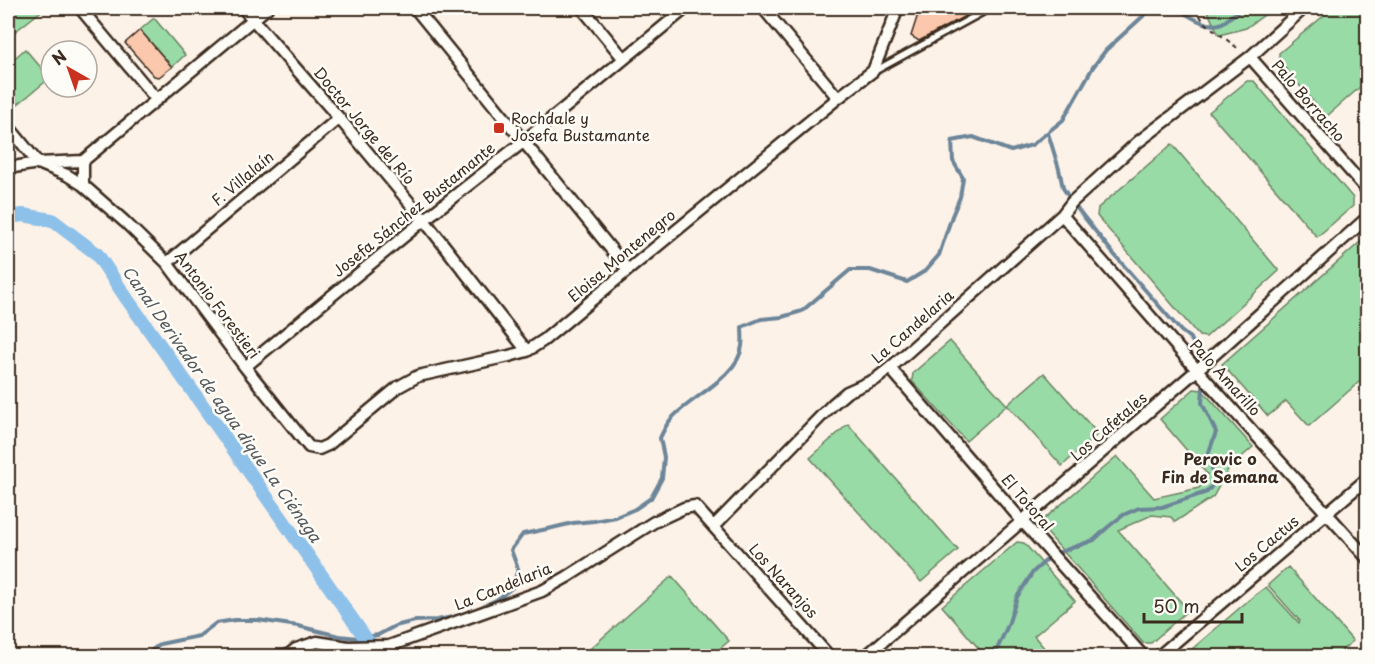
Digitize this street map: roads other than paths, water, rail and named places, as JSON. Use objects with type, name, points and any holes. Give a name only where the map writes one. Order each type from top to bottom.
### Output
[{"type":"street","points":[[80,8],[157,100]]},
{"type":"street","name":"Doctor Jorge del Río","points":[[243,8],[424,220],[527,351]]},
{"type":"street","points":[[8,168],[38,163],[83,161],[267,8]]},
{"type":"street","points":[[415,8],[628,270]]},
{"type":"street","points":[[582,8],[624,59]]},
{"type":"street","name":"Josefa Sánchez Bustamante","points":[[245,367],[686,8]]},
{"type":"street","points":[[763,8],[838,98]]},
{"type":"street","points":[[873,71],[898,8]]},
{"type":"street","name":"La Candelaria","points":[[389,646],[542,591],[654,522],[684,508],[695,506],[714,526],[847,392],[876,380],[1062,215],[1072,202],[1138,142],[1250,57],[1304,8]]},
{"type":"street","name":"Palo Borracho","points":[[1250,57],[1368,191]]},
{"type":"street","name":"Eloisa Montenegro","points":[[309,447],[319,449],[328,445],[398,387],[418,376],[527,351],[544,340],[873,71]]},
{"type":"street","name":"F. Villalaín","points":[[167,263],[339,118]]},
{"type":"street","name":"Antonio Forestieri","points":[[8,126],[38,163],[61,172],[83,186],[125,222],[167,263],[309,447]]},
{"type":"street","points":[[83,161],[83,186]]},
{"type":"street","name":"Palo Amarillo","points":[[1062,215],[1197,370],[1368,559]]},
{"type":"street","name":"Los Cafetales","points":[[866,657],[1197,370],[1368,217]]},
{"type":"street","name":"El Totoral","points":[[890,368],[1143,657]]},
{"type":"street","name":"Los Cactus","points":[[1159,657],[1368,478]]},
{"type":"street","name":"Los Naranjos","points":[[714,526],[829,657]]},
{"type":"street","points":[[287,657],[304,645],[317,642],[348,647],[389,646],[396,657]]},
{"type":"street","points":[[304,645],[312,657]]},
{"type":"lane","points":[[873,71],[990,8]]},
{"type":"waterway","points":[[477,609],[496,600],[512,588],[518,569],[511,550],[523,534],[573,523],[616,517],[635,509],[651,498],[662,478],[664,457],[660,438],[665,428],[680,410],[724,376],[732,367],[739,357],[742,346],[742,327],[761,319],[782,317],[802,311],[850,270],[870,270],[907,282],[925,271],[939,255],[960,197],[963,178],[953,161],[952,141],[973,137],[1011,151],[1032,145],[1063,120],[1093,67],[1106,50],[1152,8]]},
{"type":"waterway","points":[[1176,8],[1198,21],[1211,25],[1222,23],[1243,8]]},
{"type":"waterway","points":[[1048,133],[1063,188],[1072,202],[1112,252],[1200,352]]},
{"type":"waterway","name":"Canal Derivador de agua dique La Ciénaga","points":[[8,217],[23,215],[52,220],[97,254],[378,656]]},
{"type":"waterway","points":[[994,656],[1017,597],[1033,572],[1052,555],[1094,540],[1123,515],[1139,508],[1162,507],[1207,492],[1214,483],[1208,455],[1216,432],[1202,403],[1203,388]]},
{"type":"waterway","points":[[144,656],[160,644],[199,636],[216,623],[235,620],[258,620],[358,638],[378,635],[395,626],[415,621],[458,616]]},
{"type":"place","name":"Rochdale y Josefa Bustamante","points":[[499,128]]},
{"type":"district","name":"Perovic o Fin de Semana","points":[[1220,468]]}]
